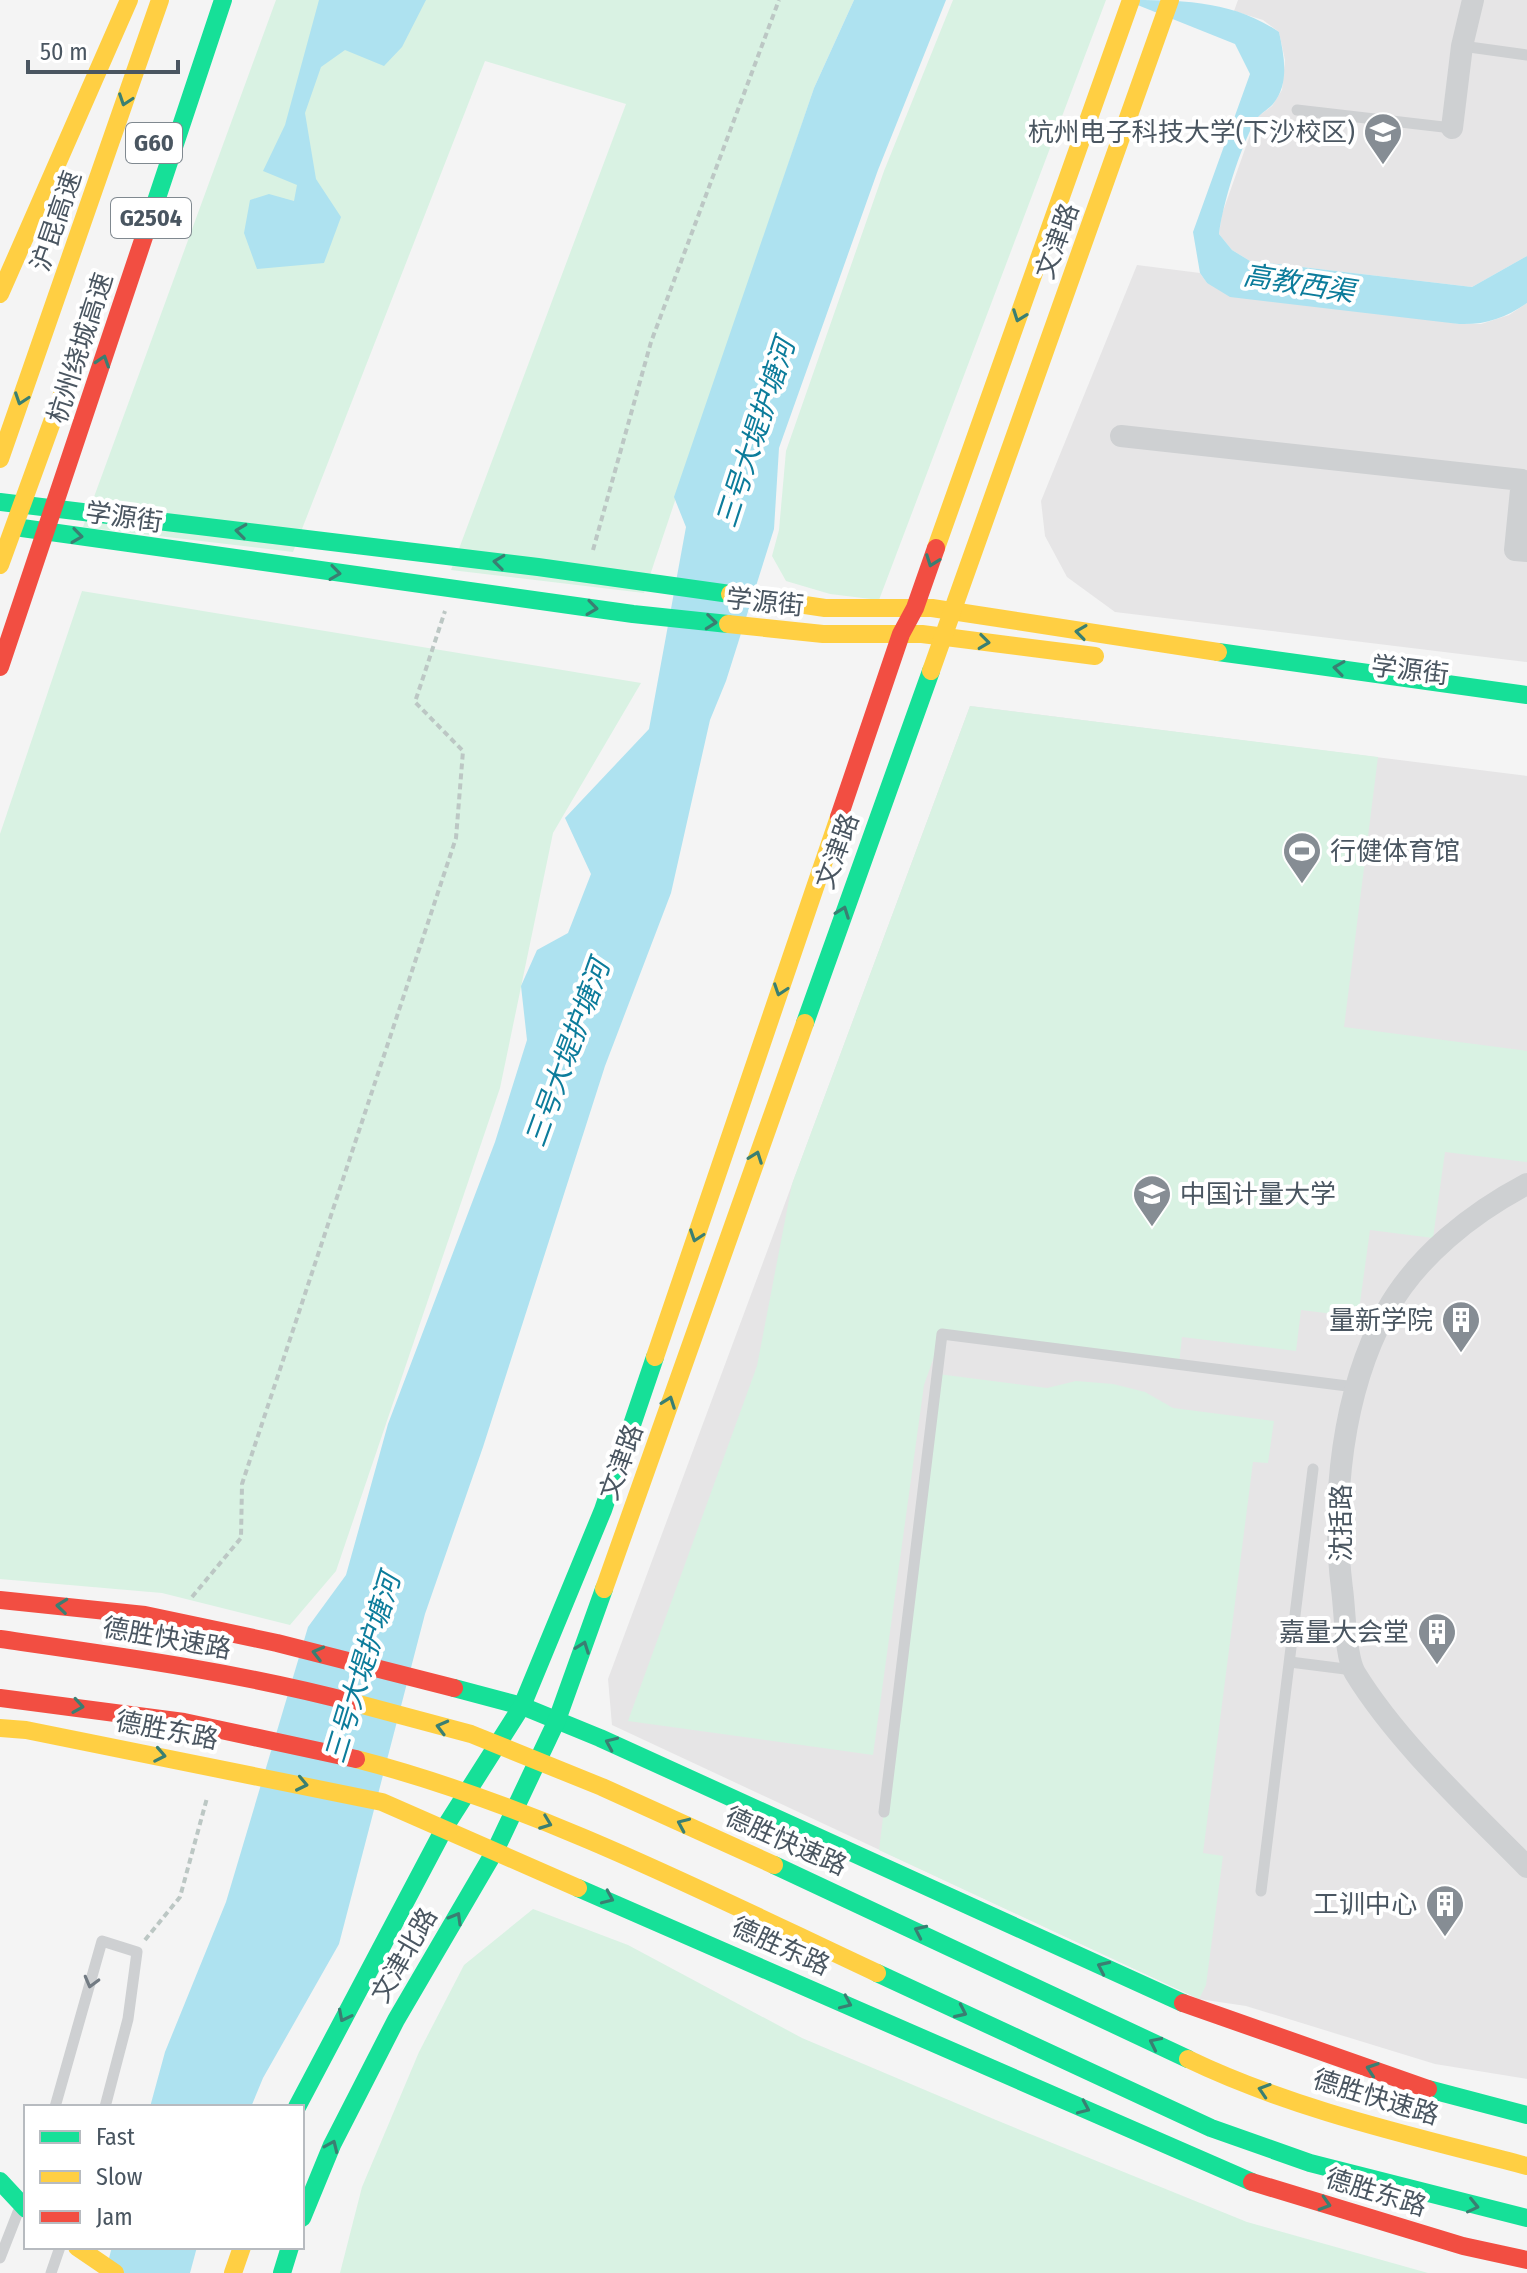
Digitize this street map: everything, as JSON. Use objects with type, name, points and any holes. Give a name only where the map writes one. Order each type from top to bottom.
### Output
[{"type":"main road","points":[[0,294],[129,0]]},
{"type":"main road","name":"沪昆高速","points":[[0,459],[160,0]]},
{"type":"main road","name":"G60","points":[[160,129],[207,0]]},
{"type":"main road","name":"杭州绕城高速","points":[[0,667],[223,0]]},
{"type":"main road","name":"文津路","points":[[522,1706],[603,1510],[901,634],[915,608],[1131,0]]},
{"type":"main road","name":"文津路","points":[[557,1720],[1170,0]]},
{"type":"main road","points":[[0,565],[91,316]]},
{"type":"main road","name":"学源街","points":[[0,502],[588,574],[825,608],[915,608],[953,612],[1527,695]]},
{"type":"main road","name":"学源街","points":[[0,525],[633,614],[823,634],[941,637],[1111,658]]},
{"type":"main road","name":"学源街","points":[[1250,676],[1527,711]]},
{"type":"main road","points":[[0,1600],[172,1621],[277,1643],[522,1706],[1169,1998],[1451,2097],[1527,2115]]},
{"type":"main road","name":"德胜快速路","points":[[0,1639],[164,1662],[294,1687],[471,1734],[602,1787],[903,1923],[1225,2077],[1362,2122],[1527,2166]]},
{"type":"main road","points":[[0,1698],[222,1729],[363,1761],[440,1784],[583,1838],[671,1877],[1211,2128],[1310,2163],[1527,2218]]},
{"type":"main road","name":"文津北路","points":[[298,2105],[445,1827],[522,1706]]},
{"type":"main road","name":"文津北路","points":[[304,2213],[332,2145],[396,2020],[496,1849],[557,1720]]},
{"type":"main road","name":"德胜东路","points":[[0,1728],[26,1730],[226,1768],[382,1802],[496,1849],[1250,2182],[1463,2246],[1527,2260]]},
{"type":"main road","points":[[0,2181],[24,2207]]},
{"type":"main road","points":[[80,2249],[115,2273]]},
{"type":"main road","points":[[233,2273],[241,2249]]},
{"type":"main road","points":[[282,2273],[289,2249]]},
{"type":"street","points":[[1452,128],[1462,46],[1473,0]]},
{"type":"street","points":[[1121,436],[1522,480],[1515,550],[1527,551]]},
{"type":"street","name":"沈括路","points":[[1353,1670],[1339,1562],[1341,1473],[1355,1387],[1386,1312],[1430,1254],[1490,1204],[1527,1184]]},
{"type":"street","points":[[1353,1670],[1425,1763],[1527,1867]]},
{"type":"lane","points":[[1462,46],[1527,55]]},
{"type":"lane","points":[[1297,110],[1452,128]]},
{"type":"lane","points":[[884,1812],[942,1334],[1355,1387]]},
{"type":"lane","points":[[1261,1891],[1313,1469]]},
{"type":"lane","points":[[1290,1662],[1353,1670]]},
{"type":"lane","points":[[56,2105],[102,1941],[137,1952],[128,2019],[106,2105]]},
{"type":"lane","points":[[0,2258],[24,2198]]},
{"type":"lane","points":[[51,2273],[59,2249]]},
{"type":"path","points":[[588,574],[651,342],[779,0]]},
{"type":"path","points":[[172,1621],[241,1538],[242,1484],[456,838],[463,751],[415,702],[452,590]]},
{"type":"path","points":[[137,1952],[180,1897],[207,1798]]},
{"type":"shaded area","name":"杭州电子科技大学(下沙校区)","points":[[1238,0],[1527,0],[1527,256],[1472,287],[1250,261],[1232,250],[1219,234],[1222,214],[1256,118],[1272,106],[1282,90],[1285,60],[1279,32],[1263,20],[1234,11]]},
{"type":"shaded area","points":[[1137,265],[1200,273],[1207,283],[1459,324],[1481,324],[1509,315],[1527,303],[1527,662],[1115,612],[1067,577],[1045,536],[1041,501]]},
{"type":"shaded area","name":"中国计量大学","points":[[970,706],[1527,776],[1527,2079],[1435,2064],[1246,2006],[1199,1999],[612,1725],[608,1679]]},
{"type":"green space","points":[[276,0],[854,0],[814,88],[644,593],[451,570],[626,104],[485,61],[293,552],[83,527]]},
{"type":"green space","points":[[953,0],[1106,0],[879,600],[830,594],[786,581],[772,556],[779,530],[786,451],[884,171]]},
{"type":"green space","points":[[82,591],[641,683],[553,833],[500,1088],[336,1571],[290,1625],[162,1593],[0,1579],[0,834]]},
{"type":"green space","points":[[970,706],[1378,757],[1344,1027],[1527,1051],[1527,1162],[1445,1152],[1433,1238],[1370,1230],[1358,1317],[1301,1310],[1296,1351],[1182,1337],[1179,1364],[942,1334],[924,1385],[873,1755],[628,1721],[757,1366],[792,1184]]},
{"type":"green space","points":[[938,1374],[1047,1388],[1076,1381],[1113,1384],[1145,1392],[1173,1408],[1274,1421],[1268,1463],[1253,1462],[1203,1853],[1223,1856],[1206,1985],[1199,1999],[879,1850]]},
{"type":"green space","points":[[533,1909],[628,1945],[802,2038],[996,2120],[1247,2222],[1428,2273],[340,2273],[362,2187],[419,2052],[464,1965]]},
{"type":"water","points":[[319,0],[426,0],[402,47],[384,66],[345,50],[321,67],[305,113],[316,179],[341,217],[324,263],[257,269],[244,233],[250,200],[269,194],[294,201],[297,185],[263,171],[285,125]]},
{"type":"water","name":"三号大堤护塘河","points":[[854,0],[946,0],[878,170],[779,448],[774,529],[726,681],[710,720],[671,893],[605,1066],[483,1447],[425,1614],[339,1944],[263,2078],[252,2105],[151,2105],[165,2052],[226,1902],[308,1627],[346,1575],[388,1424],[495,1142],[527,1040],[521,986],[537,950],[568,933],[591,874],[565,818],[649,729],[686,527],[674,497],[814,88]]},
{"type":"water","name":"高教西渠","points":[[1125,0],[1205,4],[1243,14],[1279,32],[1284,60],[1282,87],[1273,104],[1257,119],[1249,133],[1224,207],[1219,234],[1232,250],[1250,261],[1472,287],[1527,256],[1527,303],[1494,320],[1459,324],[1230,297],[1207,283],[1200,273],[1193,232],[1250,74],[1235,44]]},
{"type":"water","points":[[111,2249],[196,2249],[190,2273],[105,2273]]},
{"type":"traffic: fast","points":[[148,225],[223,0]]},
{"type":"traffic: fast","points":[[0,502],[538,567],[730,594]]},
{"type":"traffic: fast","points":[[22,528],[633,614],[728,624]]},
{"type":"traffic: fast","points":[[1218,652],[1527,695]]},
{"type":"traffic: fast","points":[[805,1023],[931,671]]},
{"type":"traffic: fast","points":[[298,2105],[445,1827],[522,1706],[603,1510],[655,1357]]},
{"type":"traffic: fast","points":[[304,2213],[332,2145],[396,2020],[496,1849],[557,1720],[604,1589]]},
{"type":"traffic: fast","points":[[454,1688],[522,1706],[600,1738],[1183,2003]]},
{"type":"traffic: fast","points":[[774,1865],[1188,2059]]},
{"type":"traffic: fast","points":[[578,1888],[1252,2182]]},
{"type":"traffic: fast","points":[[877,1973],[1211,2128],[1310,2163],[1527,2218]]},
{"type":"traffic: fast","points":[[1428,2089],[1527,2115]]},
{"type":"traffic: fast","points":[[0,2181],[24,2207]]},
{"type":"traffic: fast","points":[[282,2273],[289,2249]]},
{"type":"traffic: slow","points":[[0,294],[129,0]]},
{"type":"traffic: slow","points":[[0,459],[160,0]]},
{"type":"traffic: slow","points":[[936,548],[1131,0]]},
{"type":"traffic: slow","points":[[931,671],[1170,0]]},
{"type":"traffic: slow","points":[[0,565],[84,334]]},
{"type":"traffic: slow","points":[[730,594],[825,608],[932,608],[1218,652]]},
{"type":"traffic: slow","points":[[728,624],[823,634],[922,634],[1095,656]]},
{"type":"traffic: slow","points":[[655,1357],[839,817]]},
{"type":"traffic: slow","points":[[604,1589],[805,1023]]},
{"type":"traffic: slow","points":[[355,1703],[471,1734],[602,1787],[774,1865]]},
{"type":"traffic: slow","points":[[0,1728],[26,1730],[382,1802],[578,1888]]},
{"type":"traffic: slow","points":[[356,1759],[424,1778],[556,1827],[686,1883],[877,1973]]},
{"type":"traffic: slow","points":[[1188,2059],[1312,2107],[1527,2166]]},
{"type":"traffic: slow","points":[[80,2249],[115,2273]]},
{"type":"traffic: slow","points":[[233,2273],[241,2249]]},
{"type":"traffic: jam","points":[[0,667],[148,225]]},
{"type":"traffic: jam","points":[[839,817],[901,634],[915,608],[936,548]]},
{"type":"traffic: jam","points":[[0,1600],[145,1615],[277,1643],[454,1688]]},
{"type":"traffic: jam","points":[[0,1639],[223,1674],[355,1703]]},
{"type":"traffic: jam","points":[[0,1698],[184,1722],[356,1759]]},
{"type":"traffic: jam","points":[[1183,2003],[1428,2089]]},
{"type":"traffic: jam","points":[[1252,2182],[1463,2246],[1527,2260]]},
{"type":"place","name":"杭州电子科技大学(下沙校区)","points":[[1383,166]]},
{"type":"place","name":"行健体育馆","points":[[1302,885]]},
{"type":"place","name":"中国计量大学","points":[[1152,1228]]},
{"type":"place","name":"量新学院","points":[[1461,1354]]},
{"type":"place","name":"嘉量大会堂","points":[[1437,1666]]},
{"type":"place","name":"工训中心","points":[[1445,1938]]}]
